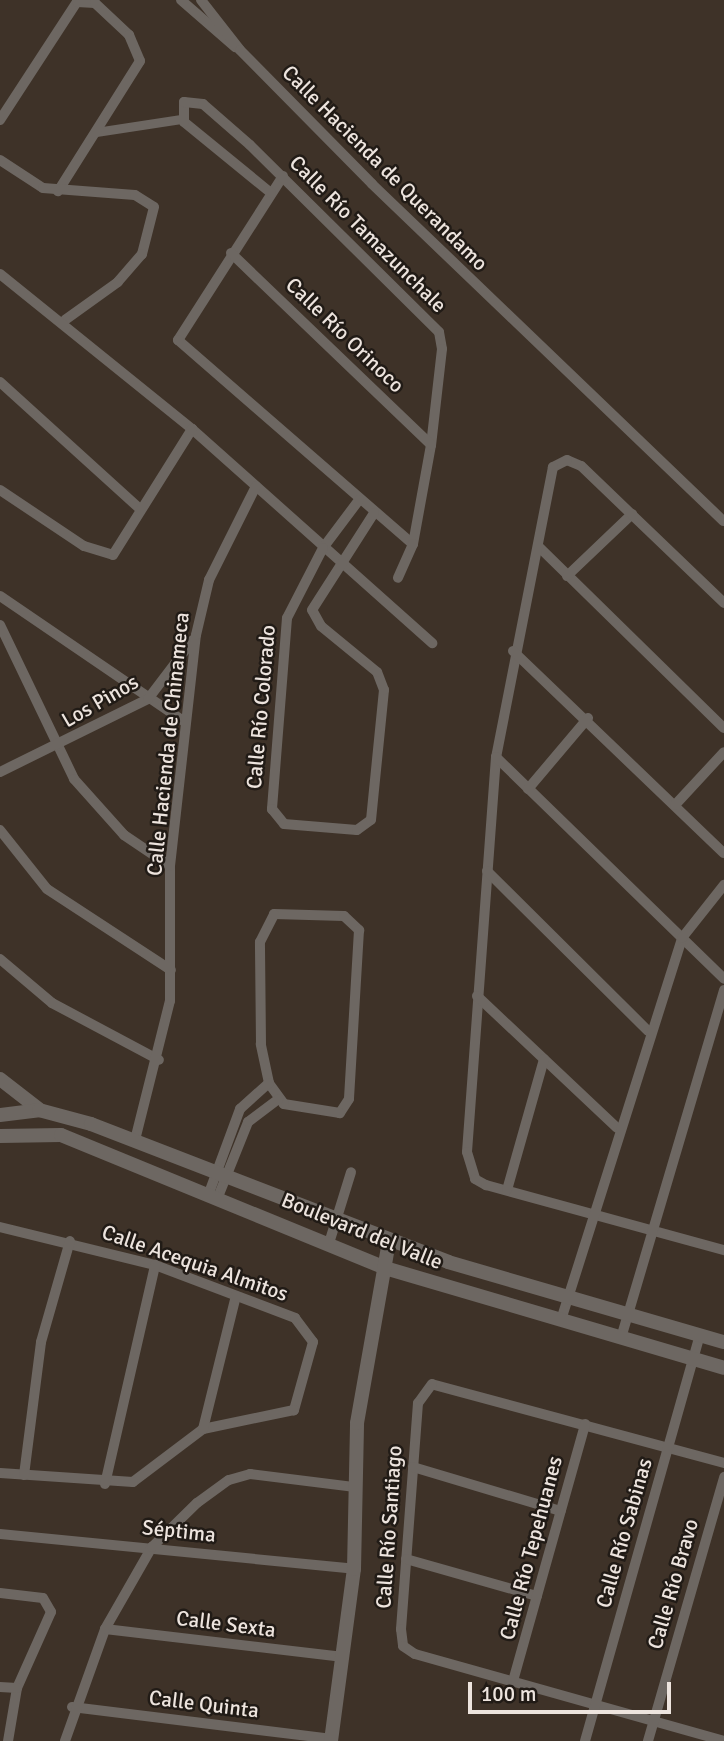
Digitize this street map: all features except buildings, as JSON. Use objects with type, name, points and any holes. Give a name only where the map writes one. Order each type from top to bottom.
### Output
[{"type":"street","name":"Calle Hacienda de Querandamo","points":[[181,0],[240,50],[504,312],[724,521]]},
{"type":"street","name":"Calle Hacienda de Querandamo","points":[[201,0],[240,50]]},
{"type":"street","points":[[0,120],[77,1],[103,9],[136,44],[140,61],[58,191]]},
{"type":"street","name":"Calle Río Tamazunchale","points":[[181,119],[184,102],[202,104],[284,176],[439,332],[442,349],[432,445],[413,544],[398,579]]},
{"type":"street","name":"Calle Río Tamazunchale","points":[[96,132],[181,119],[271,193]]},
{"type":"street","points":[[0,160],[58,191],[135,195],[151,202],[155,216],[149,240],[130,269],[65,320]]},
{"type":"street","points":[[284,176],[231,253],[177,340],[413,544]]},
{"type":"street","name":"Calle Río Orinoco","points":[[231,253],[432,445]]},
{"type":"street","points":[[0,274],[65,320],[192,429],[339,564],[432,643]]},
{"type":"street","points":[[0,382],[141,510]]},
{"type":"street","points":[[0,490],[104,557],[118,551],[192,429]]},
{"type":"street","points":[[724,603],[581,466],[563,461],[553,467],[538,546],[513,651],[496,757],[467,1152],[475,1179],[724,1250]]},
{"type":"street","name":"Calle Hacienda de Chinameca","points":[[135,1140],[159,1060],[172,970],[170,866],[196,635],[209,580],[256,486]]},
{"type":"street","points":[[323,548],[359,500]]},
{"type":"street","points":[[339,564],[374,513]]},
{"type":"street","points":[[567,576],[632,514]]},
{"type":"street","points":[[538,546],[724,728]]},
{"type":"street","name":"Calle Río Colorado","points":[[323,548],[285,630],[272,809],[284,824],[357,830],[371,820],[384,690],[377,672],[313,615],[339,564]]},
{"type":"street","points":[[0,596],[185,722]]},
{"type":"street","points":[[0,625],[55,748],[100,811],[170,866]]},
{"type":"street","name":"Los Pinos","points":[[0,772],[55,748],[148,699],[196,635]]},
{"type":"street","points":[[513,651],[588,719],[724,852]]},
{"type":"street","points":[[528,789],[588,719]]},
{"type":"street","points":[[675,805],[724,752]]},
{"type":"street","points":[[496,757],[724,979]]},
{"type":"street","points":[[0,830],[66,904],[172,970]]},
{"type":"street","points":[[487,871],[648,1031]]},
{"type":"street","points":[[561,1320],[648,1031],[682,938],[724,885]]},
{"type":"street","points":[[284,913],[351,919],[360,940],[347,1106],[324,1115],[278,1099],[269,1083],[261,1044],[263,926],[284,913]]},
{"type":"street","points":[[0,959],[52,1003],[159,1060]]},
{"type":"street","points":[[621,1338],[724,990]]},
{"type":"street","points":[[477,996],[617,1129]]},
{"type":"street","points":[[507,1190],[544,1059]]},
{"type":"street","points":[[0,1079],[39,1110],[61,1135]]},
{"type":"street","points":[[213,1195],[240,1109],[269,1083]]},
{"type":"street","points":[[222,1171],[248,1122],[278,1099]]},
{"type":"street","points":[[2,1112],[39,1110]]},
{"type":"street","name":"Boulevard del Valle","points":[[39,1110],[222,1171],[389,1241],[724,1342]]},
{"type":"street","points":[[2,1112],[30,1133]]},
{"type":"street","name":"Boulevard del Valle","points":[[0,1136],[30,1133],[61,1135],[330,1240],[385,1268],[724,1368]]},
{"type":"street","points":[[330,1240],[351,1172]]},
{"type":"street","name":"Calle Acequia Almitos","points":[[0,1227],[70,1241],[155,1265],[306,1325],[313,1342],[309,1371],[294,1410],[203,1429],[133,1482],[105,1484],[0,1473]]},
{"type":"street","points":[[24,1475],[41,1342],[70,1241]]},
{"type":"street","points":[[331,1740],[354,1569],[355,1487],[363,1377],[389,1241]]},
{"type":"street","points":[[105,1484],[155,1265]]},
{"type":"street","points":[[203,1429],[236,1296]]},
{"type":"street","name":"Calle Río Sabinas","points":[[585,1741],[700,1335]]},
{"type":"street","name":"Calle Río Santiago","points":[[724,1464],[432,1384],[418,1404],[406,1559],[403,1646],[513,1682],[724,1741]]},
{"type":"street","name":"Calle Río Tepehuanes","points":[[513,1682],[585,1424]]},
{"type":"street","points":[[413,1467],[561,1511]]},
{"type":"street","points":[[65,1741],[72,1707],[104,1629],[152,1547],[218,1486],[250,1474],[355,1487]]},
{"type":"street","name":"Calle Río Bravo","points":[[648,1741],[724,1478]]},
{"type":"street","name":"Séptima","points":[[0,1534],[354,1569]]},
{"type":"street","points":[[406,1559],[537,1596]]},
{"type":"street","points":[[0,1592],[43,1598],[51,1612],[17,1688],[8,1741]]},
{"type":"street","name":"Calle Sexta","points":[[104,1629],[343,1657]]},
{"type":"street","points":[[0,1687],[17,1688]]},
{"type":"street","name":"Calle Quinta","points":[[72,1707],[331,1740]]}]
